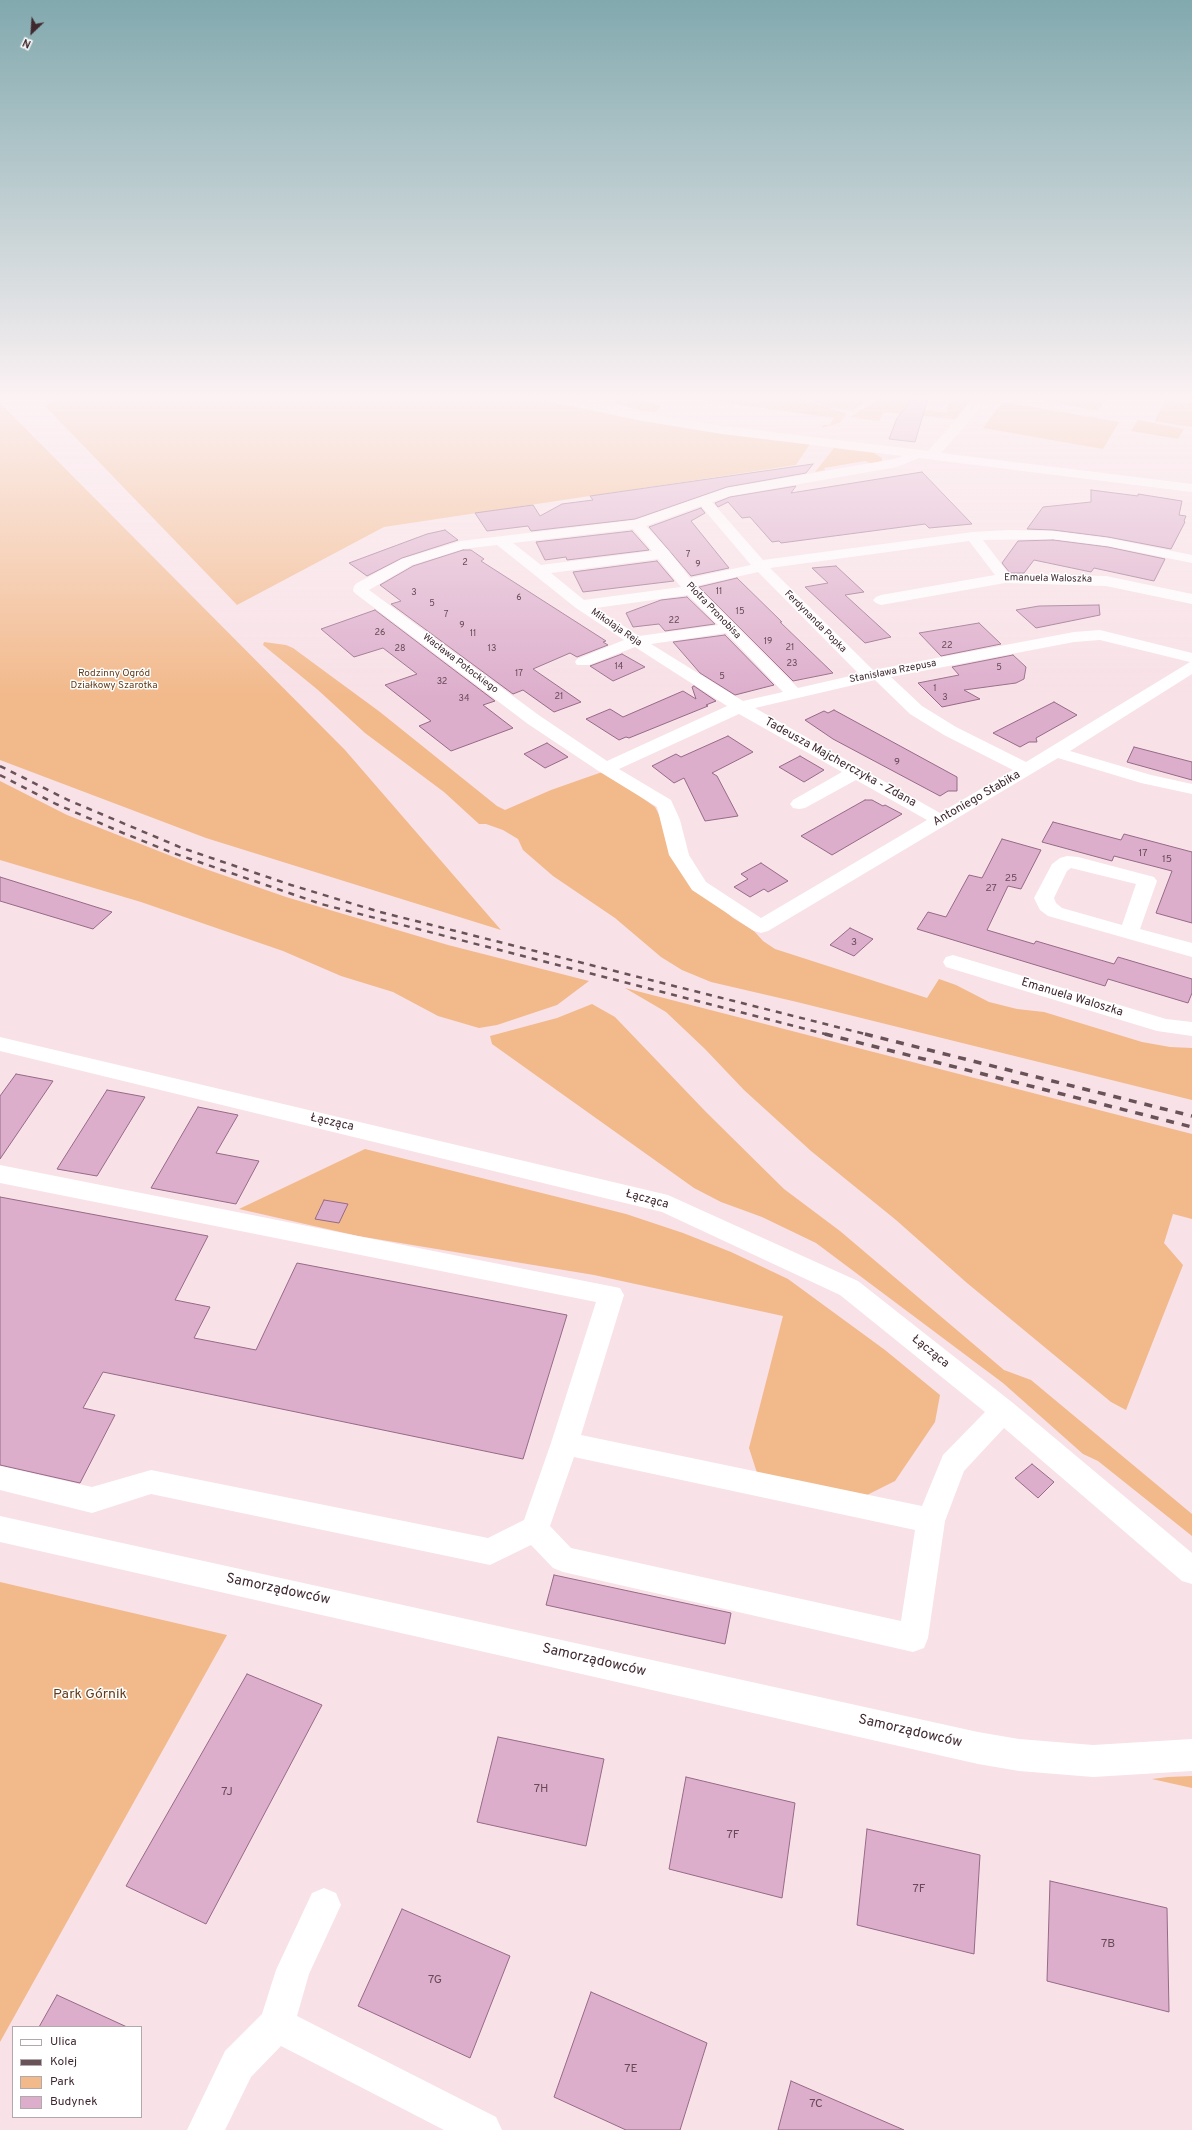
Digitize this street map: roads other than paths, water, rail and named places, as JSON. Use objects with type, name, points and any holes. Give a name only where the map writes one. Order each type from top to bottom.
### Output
[{"type":"street","name":"Wacława Potockiego","points":[[713,497],[637,524],[499,539],[461,545],[408,562],[362,586],[362,591],[534,720],[606,768],[665,804],[671,820],[679,855],[700,886],[761,927]]},
{"type":"street","name":"Ferdynanda Popka","points":[[704,501],[760,566],[874,675],[916,710],[950,731],[1027,770]]},
{"type":"street","name":"Piotra Pronobisa","points":[[637,524],[664,554],[689,587],[794,693]]},
{"type":"street","points":[[581,605],[689,587],[760,566],[973,536],[1009,534],[1053,535],[1108,542],[1192,559]]},
{"type":"street","points":[[973,536],[991,562],[1006,578]]},
{"type":"street","name":"Mikołaja Reja","points":[[499,539],[581,605],[740,707]]},
{"type":"street","points":[[539,570],[664,554]]},
{"type":"street","name":"Emanuela Waloszka","points":[[881,600],[1006,578],[1106,581],[1192,599]]},
{"type":"street","points":[[583,662],[636,641],[729,628]]},
{"type":"street","name":"Stanisława Rzepusa","points":[[606,768],[740,707],[874,675],[1074,637],[1100,636],[1192,658]]},
{"type":"street","name":"Antoniego Stabika","points":[[761,927],[1027,770],[1192,668]]},
{"type":"street","name":"Tadeusza Majcherczyka - Zdana","points":[[740,707],[940,820]]},
{"type":"street","points":[[1056,752],[1140,777],[1192,789]]},
{"type":"street","points":[[799,804],[856,772]]},
{"type":"street","points":[[1128,933],[1147,881],[1078,863],[1067,862],[1059,868],[1044,898],[1047,906],[1055,912],[1128,933],[1192,950]]},
{"type":"street","name":"Emanuela Waloszka","points":[[953,962],[1166,1026],[1192,1030]]},
{"type":"street","name":"Łącząca","points":[[2,1047],[668,1204],[849,1288],[1003,1411],[1042,1446],[1192,1571]]},
{"type":"street","points":[[0,1174],[611,1295],[565,1442],[535,1529],[490,1552],[151,1482],[92,1500],[0,1478]]},
{"type":"street","points":[[535,1529],[563,1559],[913,1638],[931,1520],[953,1464],[1003,1411]]},
{"type":"street","points":[[565,1442],[931,1520]]},
{"type":"street","name":"Samorządowców","points":[[0,1529],[978,1748],[1019,1755],[1093,1761],[1192,1755]]},
{"type":"street","points":[[206,2130],[238,2064],[276,2026],[292,1970],[324,1905]]},
{"type":"street","points":[[276,2026],[483,2130]]},
{"type":"railway","points":[[0,766],[68,800],[182,848],[291,885],[380,912],[869,1035]]},
{"type":"railway","points":[[0,775],[56,804],[123,833],[173,853],[321,904],[829,1035]]},
{"type":"railway","points":[[825,1034],[1192,1127]]},
{"type":"railway","points":[[865,1034],[1192,1116]]},
{"type":"park label","name":"Rodzinny Ogród Działkowy Szarotka","points":[[114,680]]},
{"type":"park label","name":"Park Górnik","points":[[90,1695]]}]
